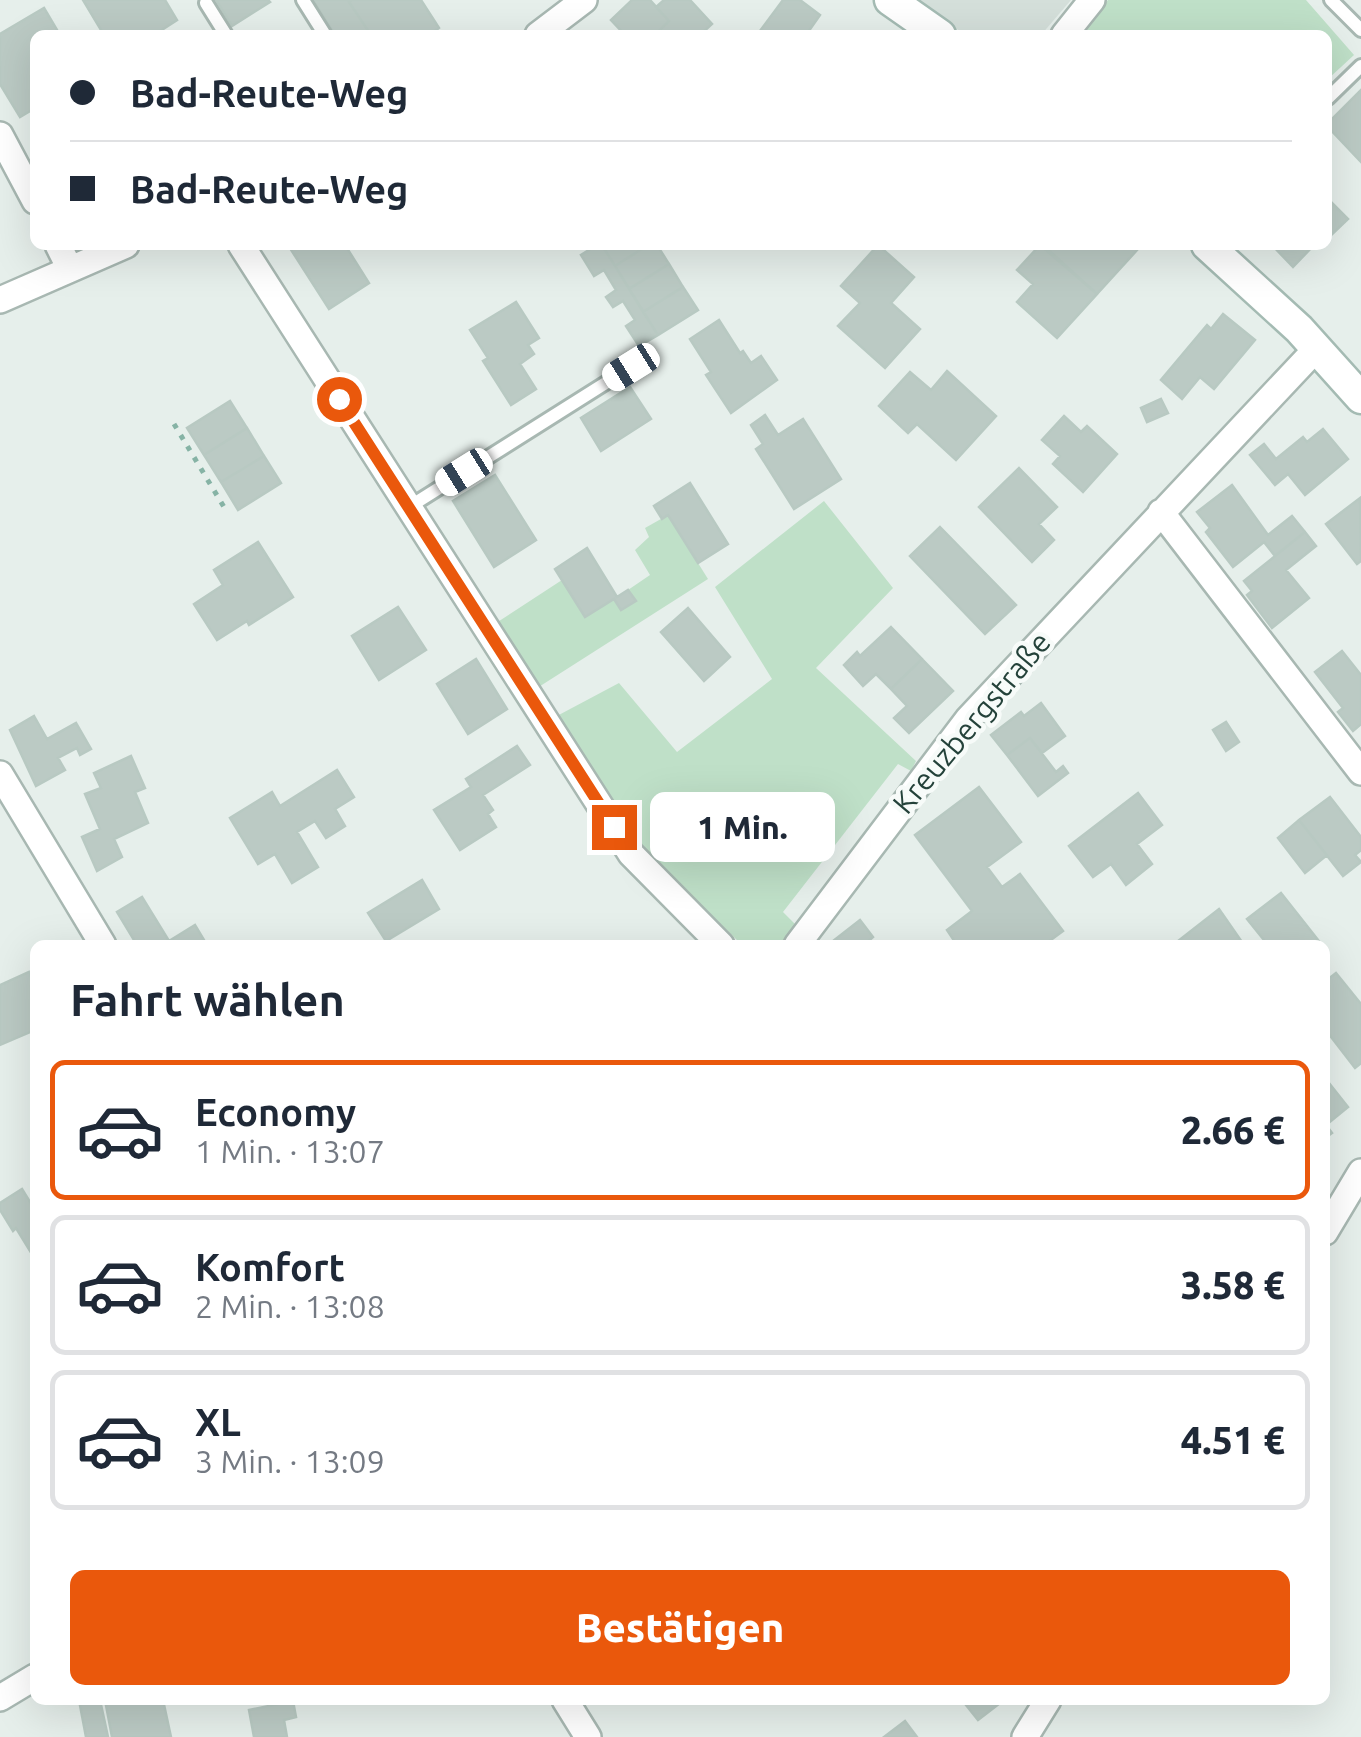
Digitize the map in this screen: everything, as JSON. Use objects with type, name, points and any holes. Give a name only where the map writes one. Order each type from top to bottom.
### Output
[{"type":"main road","points":[[890,0],[933,30]]},
{"type":"main road","points":[[1212,250],[1317,348],[1361,398]]},
{"type":"street","points":[[545,30],[584,0]]},
{"type":"street","points":[[1067,30],[1087,2]]},
{"type":"street","points":[[0,135],[30,192]]},
{"type":"street","points":[[61,250],[70,268]]},
{"type":"street","points":[[0,300],[114,250]]},
{"type":"street","points":[[244,250],[631,854],[717,940]]},
{"type":"street","name":"Kreuzbergstraße","points":[[801,940],[968,719],[1317,348]]},
{"type":"street","points":[[1161,512],[1361,772]]},
{"type":"street","points":[[0,774],[100,940]]},
{"type":"street","points":[[1330,1224],[1361,1172]]},
{"type":"street","points":[[0,1698],[30,1680]]},
{"type":"street","points":[[568,1705],[588,1737]]},
{"type":"street","points":[[1026,1737],[1045,1705]]},
{"type":"lane","points":[[303,0],[322,30]]},
{"type":"lane","points":[[1331,0],[1361,30]]},
{"type":"lane","points":[[206,3],[223,30]]},
{"type":"lane","points":[[1332,94],[1361,66]]},
{"type":"lane","points":[[407,508],[631,367]]},
{"type":"path","points":[[174,424],[227,512]]},
{"type":"shaded area","points":[[912,0],[1071,0],[1045,30],[958,30]]},
{"type":"green space","points":[[1108,0],[1306,0],[1354,55],[1332,75],[1332,30],[1083,30]]},
{"type":"green space","points":[[824,501],[893,588],[816,668],[916,761],[911,771],[898,764],[783,912],[798,927],[786,940],[737,940],[643,848],[555,717],[619,683],[677,752],[772,679],[715,587]]},
{"type":"green space","points":[[668,515],[708,579],[534,690],[493,625],[562,580],[614,599],[621,610],[635,602],[628,590],[650,575],[635,550],[649,537],[645,528]]},
{"type":"building","points":[[83,0],[165,0],[177,20],[162,30],[101,30]]},
{"type":"building","points":[[216,0],[268,0],[270,2],[232,26]]},
{"type":"building","points":[[313,0],[352,0],[349,2],[368,30],[332,30]]},
{"type":"building","points":[[421,0],[439,28],[368,30],[349,2]]},
{"type":"building","points":[[632,0],[650,0],[669,21],[660,30],[620,30],[611,20]]},
{"type":"building","points":[[664,0],[690,0],[712,24],[705,30],[660,30],[669,21],[656,7]]},
{"type":"building","points":[[783,0],[800,0],[820,15],[810,30],[761,30]]},
{"type":"building","points":[[44,8],[57,30],[30,30],[30,111],[20,117],[0,84],[0,34]]},
{"type":"building","points":[[1361,90],[1361,162],[1332,131],[1332,119]]},
{"type":"building","points":[[1332,203],[1348,219],[1332,234]]},
{"type":"building","points":[[291,250],[348,250],[369,283],[329,309]]},
{"type":"building","points":[[589,250],[605,250],[658,335],[639,346],[626,326],[635,320],[623,301],[613,307],[606,297],[616,290],[604,270],[594,276],[581,255]]},
{"type":"building","points":[[605,250],[640,250],[615,266]]},
{"type":"building","points":[[640,250],[660,250],[669,264],[629,289],[615,266]]},
{"type":"building","points":[[873,250],[884,250],[914,277],[891,303],[920,329],[885,368],[838,326],[860,303],[841,286]]},
{"type":"building","points":[[1035,250],[1046,250],[1097,294],[1057,338],[1017,302],[1033,284],[1017,270]]},
{"type":"building","points":[[1049,250],[1137,250],[1097,294]]},
{"type":"building","points":[[1277,250],[1309,250],[1293,267]]},
{"type":"building","points":[[669,264],[683,287],[643,312],[629,289]]},
{"type":"building","points":[[683,287],[698,310],[658,335],[643,312]]},
{"type":"building","points":[[516,302],[539,338],[528,345],[534,354],[520,364],[536,389],[511,405],[483,361],[488,358],[470,330]]},
{"type":"building","points":[[1223,314],[1255,340],[1214,389],[1200,377],[1182,399],[1161,380],[1207,325],[1211,329]]},
{"type":"building","points":[[719,320],[740,353],[743,351],[751,363],[761,356],[777,380],[731,413],[706,375],[711,372],[690,339]]},
{"type":"building","points":[[947,371],[996,416],[956,460],[917,424],[908,433],[879,406],[910,372],[931,390]]},
{"type":"building","points":[[630,387],[651,419],[601,451],[581,418]]},
{"type":"building","points":[[1161,399],[1168,413],[1147,422],[1141,408]]},
{"type":"building","points":[[230,401],[247,428],[204,455],[187,428]]},
{"type":"building","points":[[765,415],[778,435],[803,419],[841,479],[794,509],[756,449],[763,444],[751,425]]},
{"type":"building","points":[[1064,416],[1081,432],[1087,426],[1117,454],[1083,492],[1053,464],[1060,456],[1042,440]]},
{"type":"building","points":[[247,428],[264,456],[221,482],[204,455]]},
{"type":"building","points":[[1323,429],[1348,459],[1305,495],[1288,474],[1275,485],[1250,455],[1264,444],[1276,459],[1303,437],[1307,442]]},
{"type":"building","points":[[264,456],[281,483],[238,510],[221,482]]},
{"type":"building","points":[[1019,468],[1057,507],[1039,524],[1054,540],[1032,562],[979,507]]},
{"type":"building","points":[[495,475],[536,540],[494,567],[453,501]]},
{"type":"building","points":[[690,483],[728,544],[698,563],[668,515],[662,519],[654,506]]},
{"type":"building","points":[[1232,485],[1268,535],[1292,516],[1305,532],[1275,556],[1264,542],[1233,567],[1206,532],[1210,528],[1197,512]]},
{"type":"building","points":[[1360,498],[1361,561],[1357,564],[1326,524]]},
{"type":"building","points":[[940,527],[1016,605],[985,634],[910,556]]},
{"type":"building","points":[[1305,532],[1316,546],[1286,570],[1309,598],[1272,628],[1247,595],[1252,591],[1244,581]]},
{"type":"building","points":[[258,542],[293,597],[217,640],[194,604],[223,585],[214,570]]},
{"type":"building","points":[[587,548],[617,597],[628,590],[636,601],[621,610],[614,599],[585,617],[555,569]]},
{"type":"building","points":[[398,607],[426,650],[379,680],[352,636]]},
{"type":"building","points":[[688,608],[730,657],[704,681],[661,632]]},
{"type":"building","points":[[891,627],[922,659],[891,689],[876,674],[863,686],[844,665],[857,652],[860,656]]},
{"type":"building","points":[[1342,651],[1361,675],[1361,724],[1353,731],[1338,712],[1343,708],[1315,672]]},
{"type":"building","points":[[476,659],[507,709],[468,734],[437,684]]},
{"type":"building","points":[[922,659],[953,691],[909,733],[894,718],[907,706],[891,689]]},
{"type":"building","points":[[1041,703],[1065,736],[1042,753],[1030,738],[1007,755],[991,735],[1021,712],[1024,716]]},
{"type":"building","points":[[34,716],[47,739],[76,723],[91,749],[80,755],[77,748],[58,758],[65,770],[36,786],[10,730]]},
{"type":"building","points":[[1226,722],[1239,742],[1226,751],[1213,730]]},
{"type":"building","points":[[1030,738],[1056,772],[1063,766],[1068,773],[1038,796],[1007,755]]},
{"type":"building","points":[[517,746],[530,765],[483,795],[493,810],[488,814],[496,827],[460,850],[434,810],[471,787],[466,779]]},
{"type":"building","points":[[131,756],[145,788],[135,792],[148,823],[114,839],[122,857],[97,871],[82,837],[100,829],[85,794],[101,788],[94,773]]},
{"type":"building","points":[[337,770],[354,797],[335,809],[345,826],[326,838],[315,821],[297,832],[318,867],[292,883],[275,854],[258,864],[230,818],[272,792],[280,806]]},
{"type":"building","points":[[979,787],[1021,842],[987,867],[1002,887],[1020,874],[1063,931],[1051,940],[954,940],[947,930],[972,911],[915,835]]},
{"type":"building","points":[[1138,793],[1162,825],[1137,844],[1152,864],[1126,885],[1111,864],[1093,877],[1069,846]]},
{"type":"building","points":[[1330,797],[1361,837],[1361,850],[1355,855],[1361,862],[1343,876],[1299,820]]},
{"type":"building","points":[[1299,820],[1327,855],[1305,873],[1278,838]]},
{"type":"building","points":[[422,880],[439,909],[388,940],[368,913]]},
{"type":"building","points":[[1281,893],[1318,940],[1264,940],[1247,919]]},
{"type":"building","points":[[142,897],[168,940],[134,940],[117,912]]},
{"type":"building","points":[[1219,909],[1241,940],[1179,940]]},
{"type":"building","points":[[860,920],[873,937],[870,940],[834,940]]},
{"type":"building","points":[[195,925],[204,940],[171,940]]},
{"type":"building","points":[[1336,973],[1361,1004],[1361,1063],[1355,1068],[1330,1036],[1330,978]]},
{"type":"building","points":[[30,974],[30,1032],[0,1045],[0,985]]},
{"type":"building","points":[[1330,1084],[1348,1107],[1330,1122]]},
{"type":"building","points":[[22,1189],[30,1202],[30,1251],[16,1228],[13,1231],[0,1203]]},
{"type":"building","points":[[80,1705],[101,1705],[108,1737],[86,1737]]},
{"type":"building","points":[[106,1705],[164,1705],[171,1737],[112,1737]]},
{"type":"building","points":[[294,1705],[296,1717],[284,1720],[287,1737],[254,1737],[249,1710]]},
{"type":"building","points":[[966,1705],[998,1705],[978,1720]]},
{"type":"building","points":[[905,1721],[917,1737],[884,1737]]},
{"type":"route","points":[[339,399],[614,827]]}]
